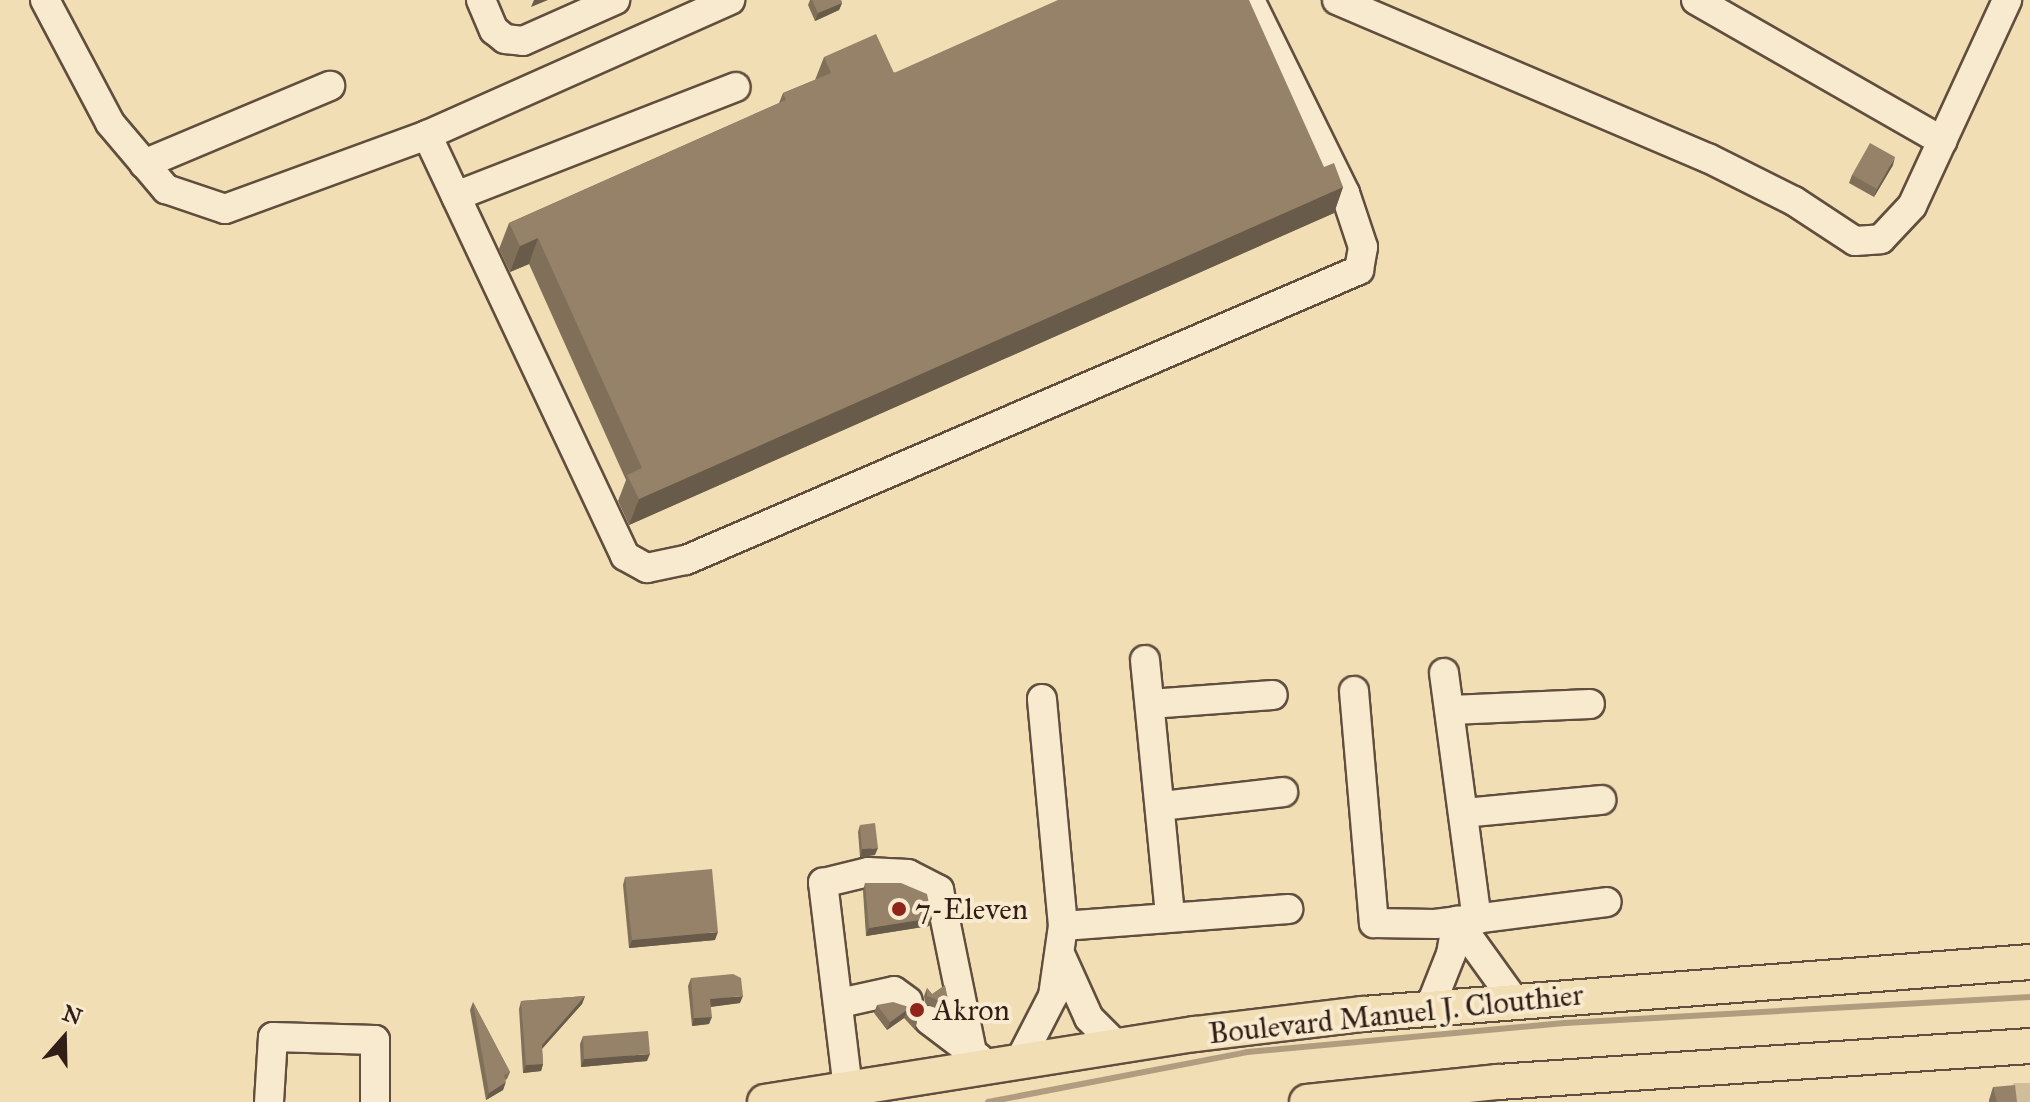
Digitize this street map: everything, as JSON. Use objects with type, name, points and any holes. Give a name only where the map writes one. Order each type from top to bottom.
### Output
[{"type":"main road","name":"Boulevard Manuel J. Clouthier","points":[[765,1102],[992,1060],[1430,1007],[2030,962]]},
{"type":"main road","points":[[1307,1102],[1514,1091],[2030,1046]]},
{"type":"street","points":[[45,0],[110,123],[144,164],[166,189],[225,209],[427,135],[730,0]]},
{"type":"street","points":[[481,0],[494,30],[505,39],[523,41],[615,0]]},
{"type":"street","points":[[427,135],[625,556],[647,568],[686,560],[1359,270],[1363,247],[1345,193],[1250,0]]},
{"type":"street","points":[[1337,0],[1708,158],[1794,201],[1855,241],[1881,239],[1912,206],[2007,0]]},
{"type":"street","points":[[1696,0],[1942,141]]},
{"type":"street","points":[[144,164],[330,86]]},
{"type":"street","points":[[456,196],[736,87]]},
{"type":"street","points":[[1145,660],[1170,917]]},
{"type":"street","points":[[1430,1007],[1467,921],[1463,813],[1444,673]]},
{"type":"street","points":[[1354,691],[1374,923],[1385,927],[1467,921],[1607,902]]},
{"type":"street","points":[[1150,704],[1273,695]]},
{"type":"street","points":[[992,1060],[1053,996],[1061,939],[1042,699]]},
{"type":"street","points":[[1451,710],[1590,704]]},
{"type":"street","points":[[1161,806],[1283,792]]},
{"type":"street","points":[[1463,813],[1601,800]]},
{"type":"street","points":[[848,1089],[840,1003],[823,883],[868,872],[908,874],[939,890],[992,1060]]},
{"type":"street","points":[[1061,939],[1170,917],[1288,909]]},
{"type":"street","points":[[1467,921],[1514,1000]]},
{"type":"street","points":[[1061,939],[1089,1018],[1118,1047]]},
{"type":"street","points":[[840,1003],[894,991],[992,1060]]},
{"type":"street","points":[[269,1102],[273,1037],[375,1040],[375,1102]]},
{"type":"shaded area","points":[[2013,1083],[2030,1083],[2030,1102],[2016,1102]]},
{"type":"building","points":[[812,0],[841,0],[842,3],[818,13]]},
{"type":"building","points":[[1058,0],[1249,0],[1324,167],[1334,163],[1343,187],[639,499],[627,475],[642,468],[538,238],[520,246],[509,223],[786,100],[783,93],[831,73],[824,57],[876,34],[894,73]]},
{"type":"building","points":[[1870,143],[1895,157],[1877,189],[1852,175]]},
{"type":"building","points":[[875,823],[878,848],[862,849],[860,825]]},
{"type":"building","points":[[712,869],[718,932],[632,940],[625,877]]},
{"type":"building","name":"7-Eleven","points":[[865,883],[901,883],[927,894],[932,918],[869,928]]},
{"type":"building","points":[[733,974],[741,978],[743,996],[710,999],[712,1017],[694,1018],[691,978]]},
{"type":"building","points":[[945,985],[949,1004],[927,996],[927,988],[932,994]]},
{"type":"building","points":[[585,996],[542,1045],[543,1064],[526,1065],[521,1001]]},
{"type":"building","points":[[473,1002],[510,1072],[504,1075],[506,1082],[489,1093]]},
{"type":"building","points":[[893,1002],[915,1009],[917,1022],[907,1010],[890,1022],[877,1005]]},
{"type":"building","points":[[648,1031],[650,1054],[584,1059],[583,1036]]},
{"type":"building","points":[[2015,1085],[2017,1102],[1997,1102],[1993,1087]]},
{"type":"waterway","points":[[988,1102],[1247,1052],[1565,1023],[2030,997]]},
{"type":"place","name":"7-Eleven","points":[[899,909]]},
{"type":"place","name":"Akron","points":[[917,1010]]}]
